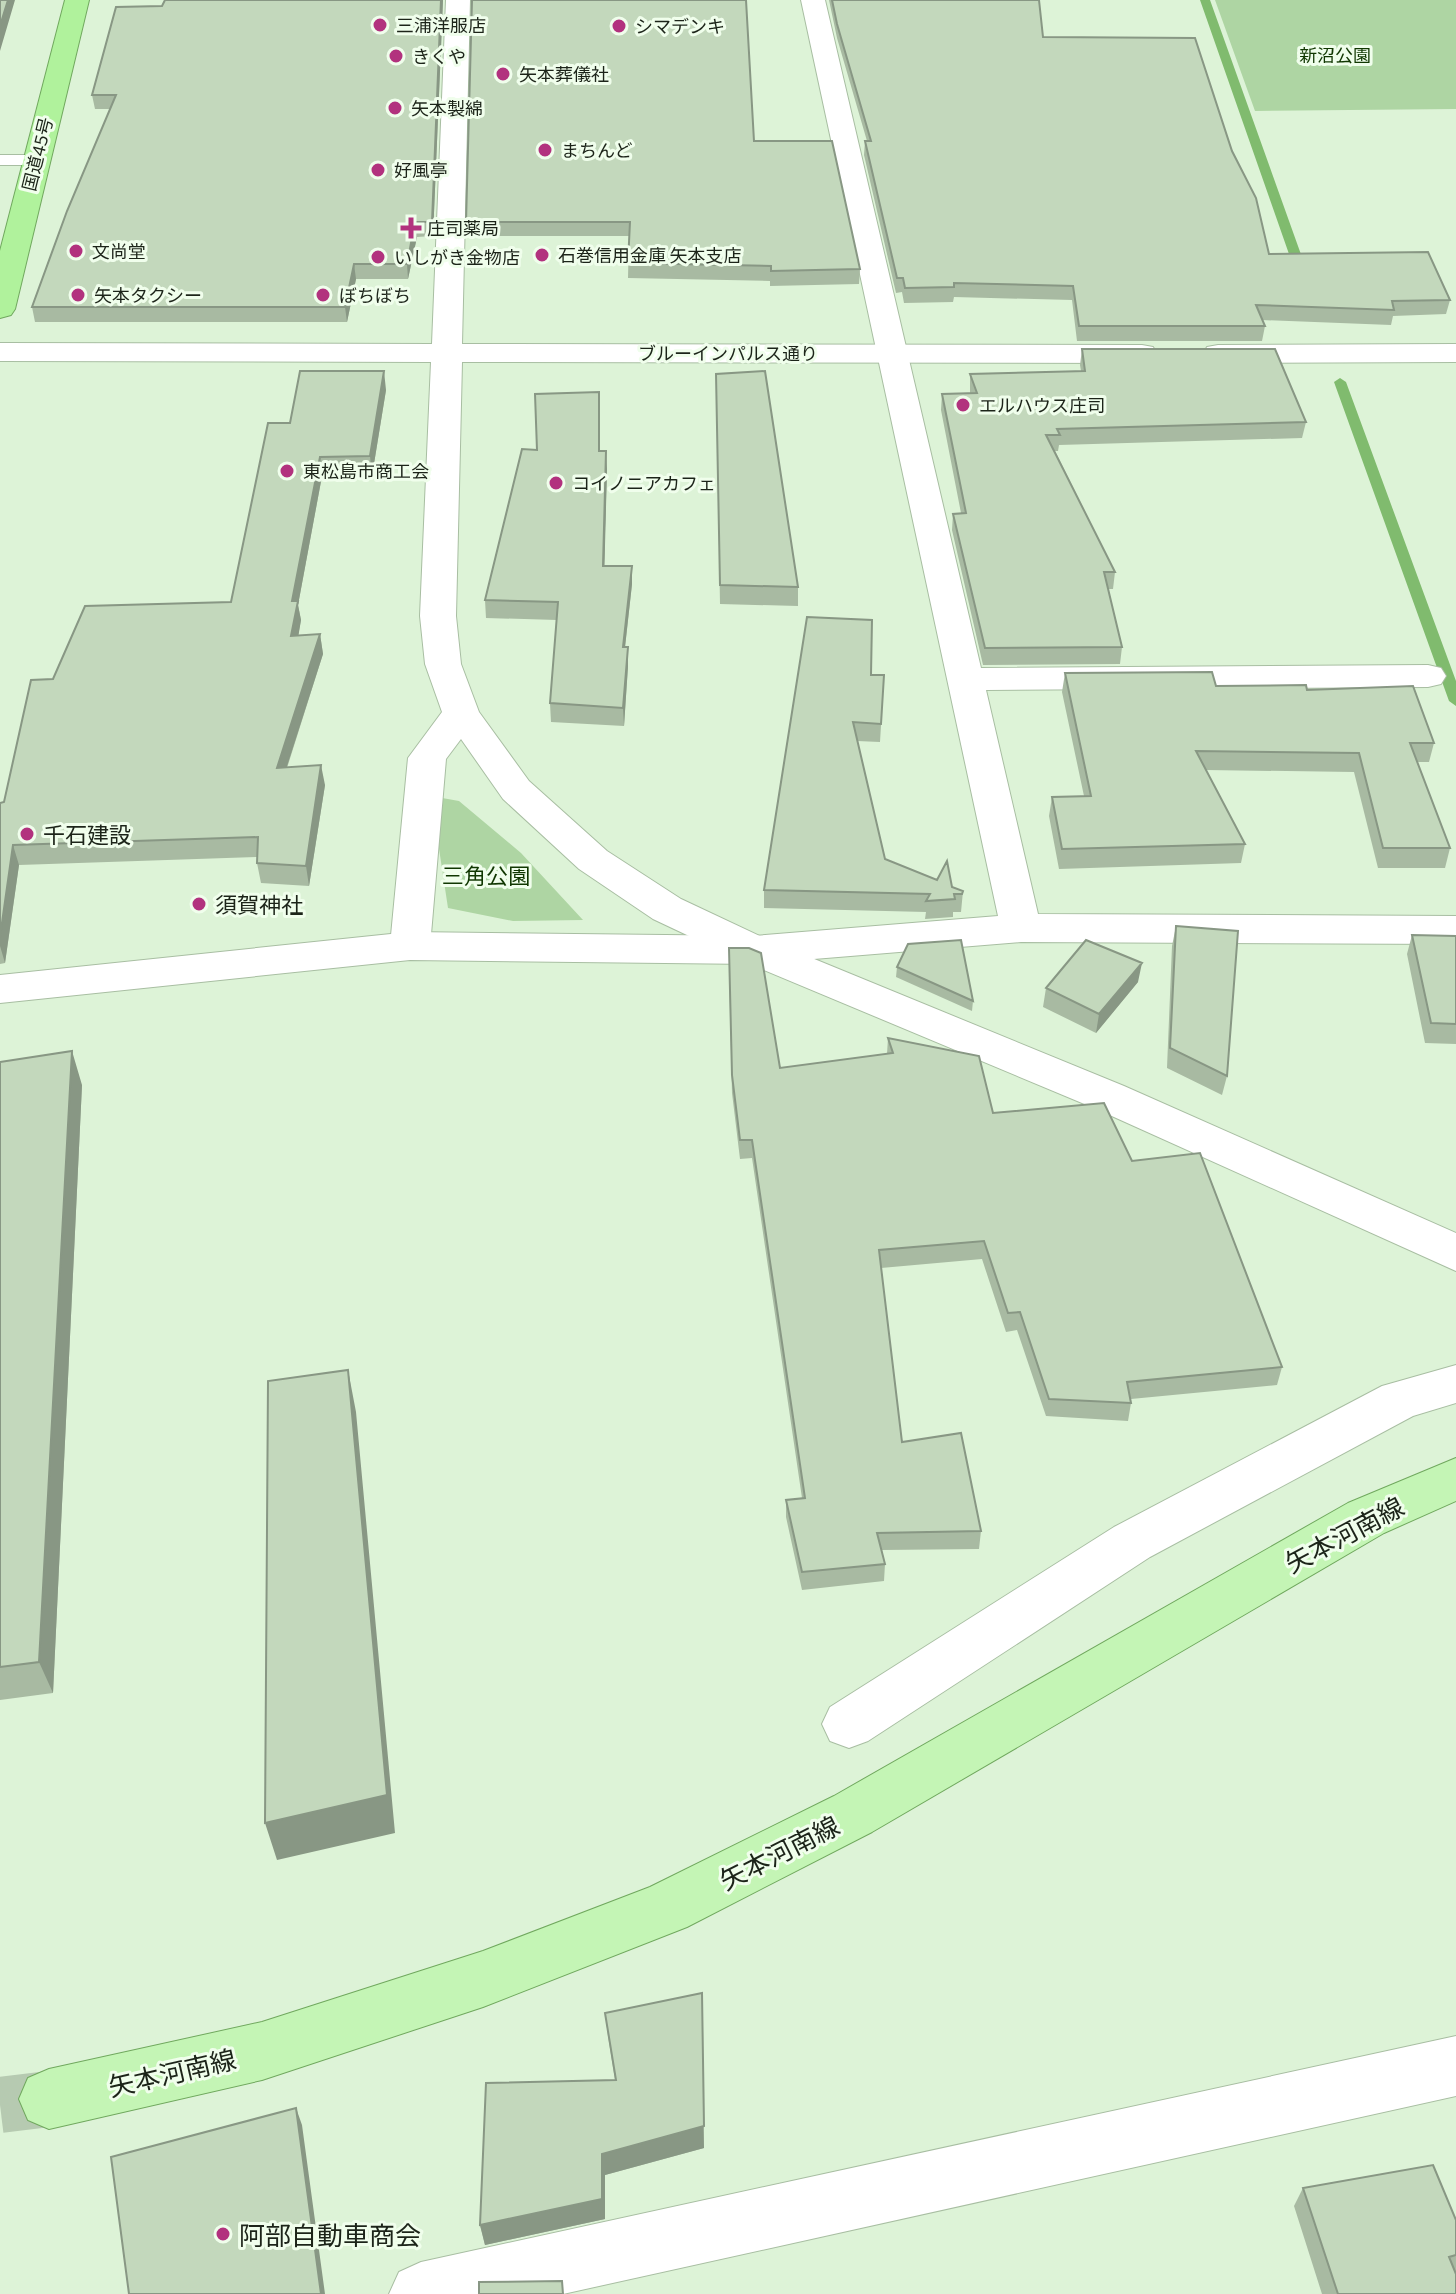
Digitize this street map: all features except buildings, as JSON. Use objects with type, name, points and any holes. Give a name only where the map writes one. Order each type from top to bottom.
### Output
[{"type":"highway","name":"国道45号","points":[[0,309],[77,0]]},
{"type":"main road","name":"矢本河南線","points":[[49,2099],[262,2051],[483,1979],[667,1908],[853,1814],[1366,1518],[1456,1479]]},
{"type":"street","points":[[458,0],[438,616],[443,664],[461,713],[516,790],[593,860],[667,909],[754,950],[1109,1097],[1456,1253]]},
{"type":"street","points":[[813,0],[868,266],[967,679],[1021,928]]},
{"type":"street","name":"ブルーインパルス通り","points":[[0,352],[1456,353]]},
{"type":"street","points":[[967,679],[1428,676]]},
{"type":"street","points":[[410,946],[427,758],[461,713]]},
{"type":"street","points":[[0,989],[410,946],[754,950],[1021,928],[1456,930]]},
{"type":"street","points":[[849,1724],[1132,1542],[1399,1400],[1456,1384]]},
{"type":"street","points":[[421,2294],[1456,2066]]},
{"type":"lane","points":[[0,160],[35,160]]},
{"type":"green space","name":"新沼公園","points":[[1215,0],[1456,0],[1456,109],[1255,111]]},
{"type":"green space","name":"三角公園","points":[[431,796],[459,801],[521,853],[583,920],[513,921],[448,908]]},
{"type":"waterway","points":[[1205,0],[1302,274]]},
{"type":"waterway","points":[[1340,382],[1456,701]]},
{"type":"tunnel","points":[[0,2105],[49,2099]]},
{"type":"place","name":"三浦洋服店","points":[[380,25]]},
{"type":"place","name":"シマデンキ","points":[[619,26]]},
{"type":"place","name":"きくや","points":[[396,56]]},
{"type":"place","name":"矢本葬儀社","points":[[503,74]]},
{"type":"place","name":"矢本製綿","points":[[395,108]]},
{"type":"place","name":"まちんど","points":[[545,150]]},
{"type":"place","name":"好風亭","points":[[378,170]]},
{"type":"place","name":"庄司薬局","points":[[411,228]]},
{"type":"place","name":"文尚堂","points":[[76,251]]},
{"type":"place","name":"石巻信用金庫 矢本支店","points":[[542,255]]},
{"type":"place","name":"いしがき金物店","points":[[378,257]]},
{"type":"place","name":"矢本タクシー","points":[[78,295]]},
{"type":"place","name":"ぼちぼち","points":[[323,295]]},
{"type":"place","name":"エルハウス庄司","points":[[963,405]]},
{"type":"place","name":"東松島市商工会","points":[[287,471]]},
{"type":"place","name":"コイノニアカフェ","points":[[556,483]]},
{"type":"place","name":"千石建設","points":[[27,834]]},
{"type":"place","name":"須賀神社","points":[[199,904]]},
{"type":"place","name":"阿部自動車商会","points":[[223,2234]]}]
